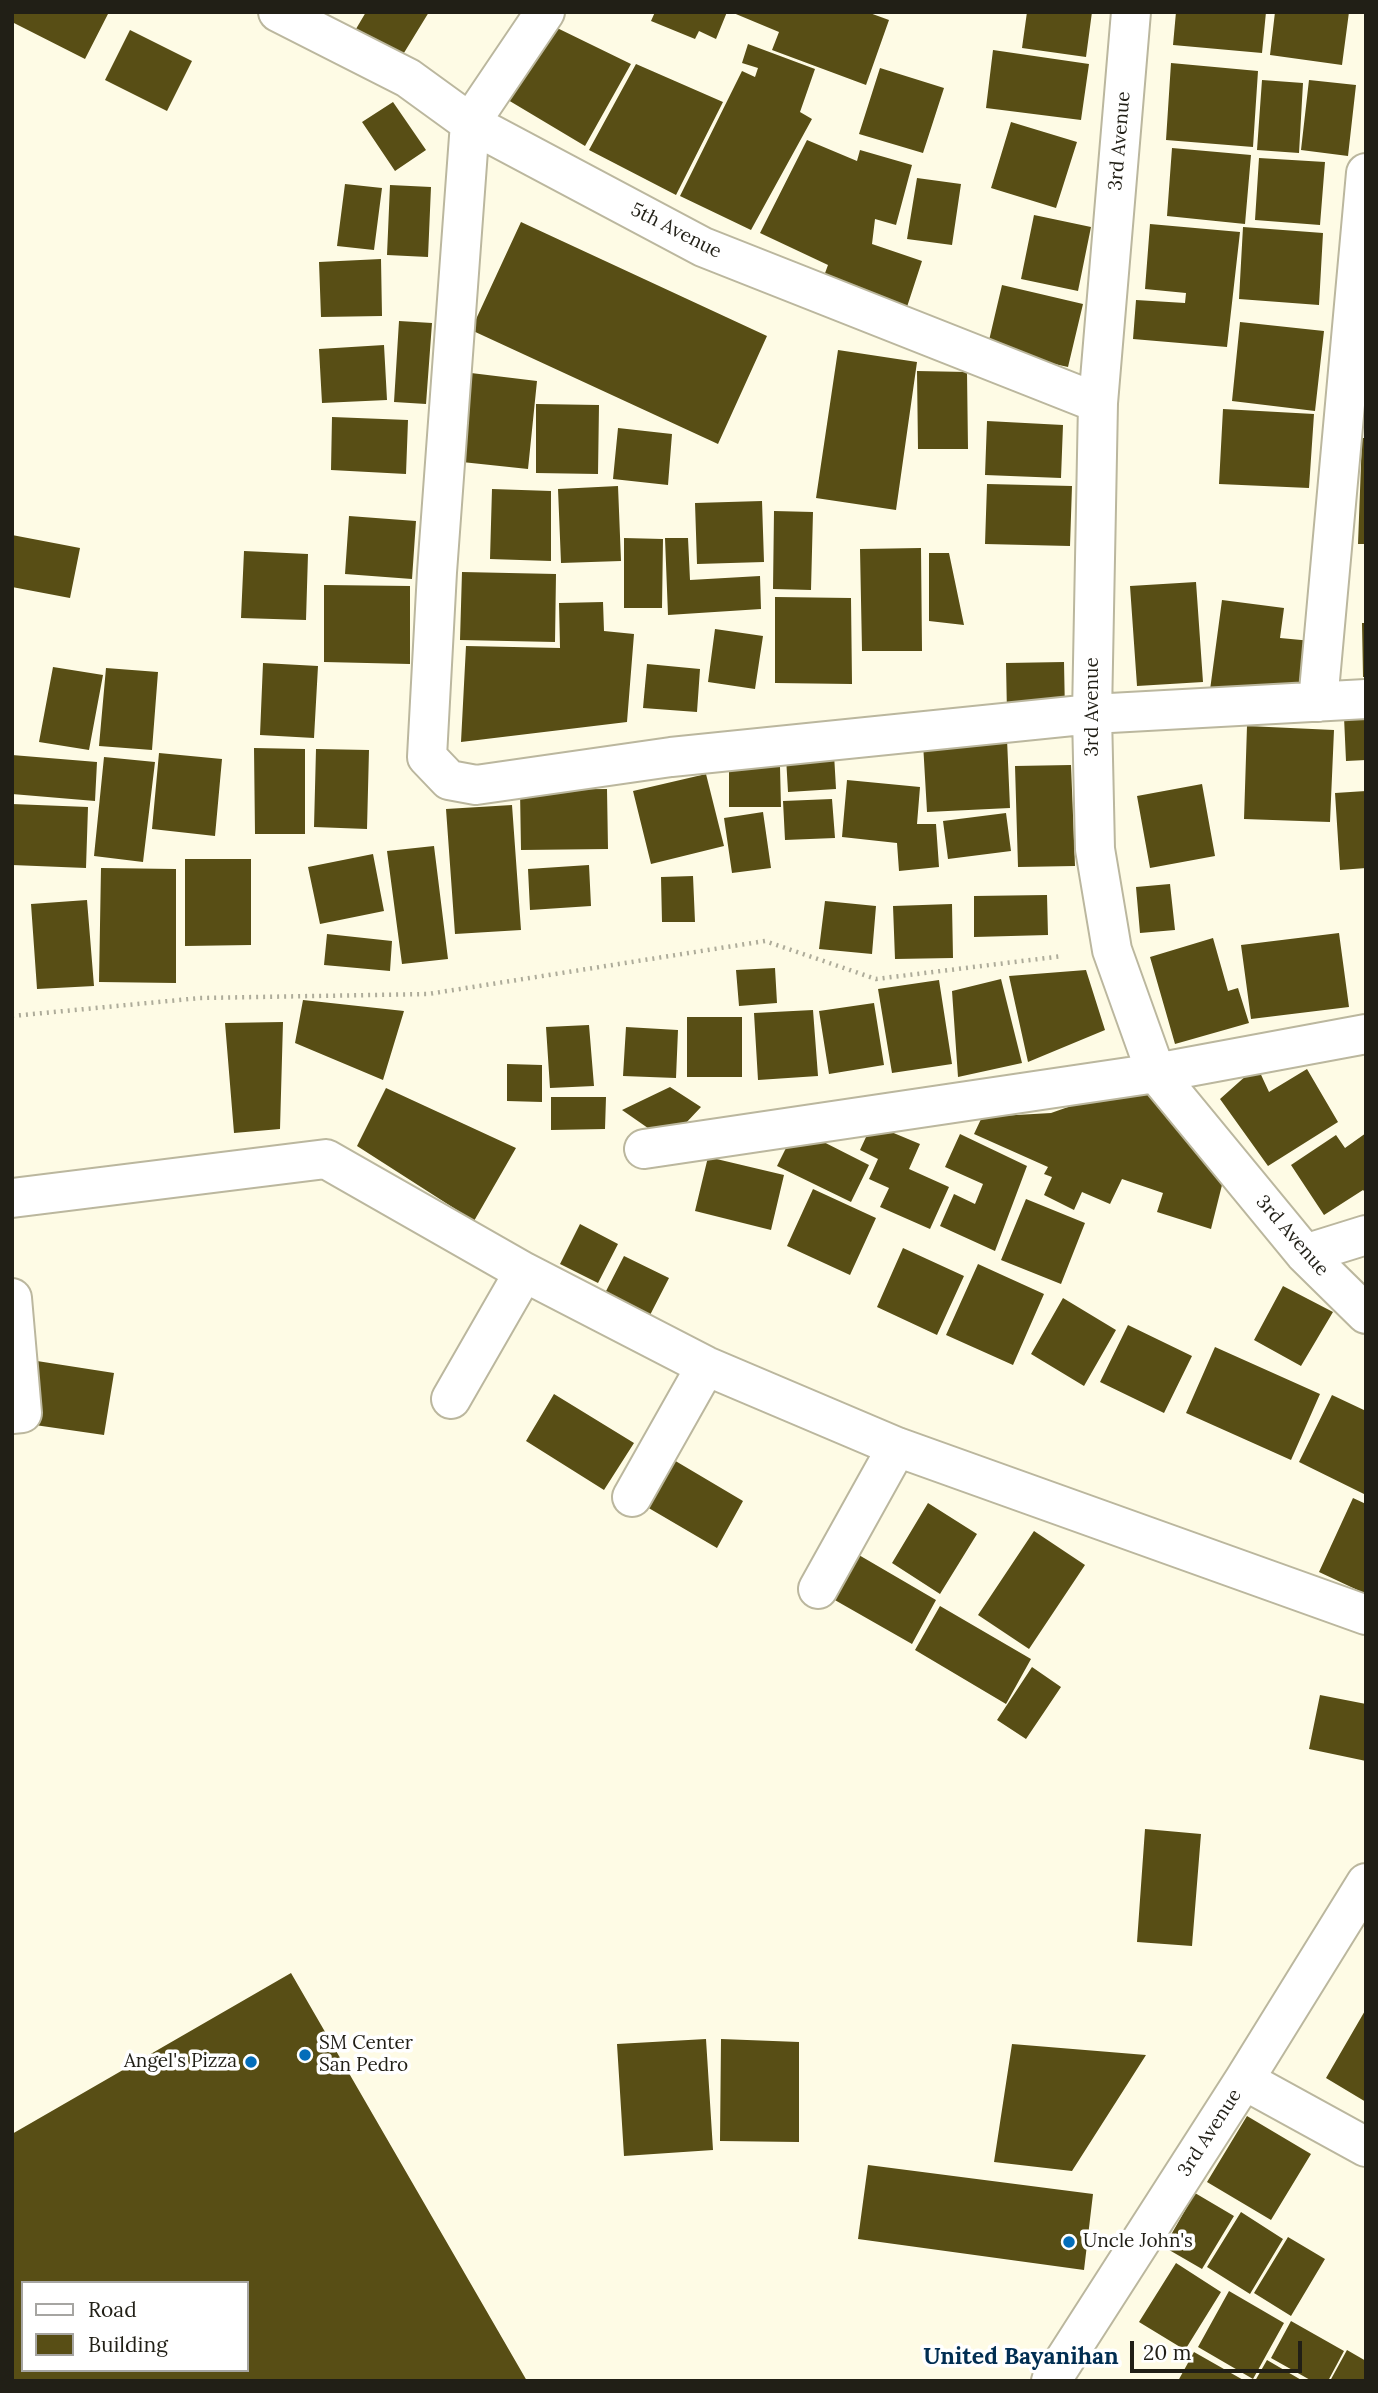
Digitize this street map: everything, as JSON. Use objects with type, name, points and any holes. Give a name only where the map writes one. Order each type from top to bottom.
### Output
[{"type":"street","points":[[545,12],[470,123],[437,572],[427,757],[449,780],[475,785],[671,757],[1092,714],[1366,699]]},
{"type":"street","name":"3rd Avenue","points":[[1131,12],[1098,403],[1092,714],[1095,849],[1112,950],[1156,1073],[1305,1254],[1366,1314]]},
{"type":"street","name":"5th Avenue","points":[[294,16],[408,78],[470,123],[703,247],[1098,403]]},
{"type":"street","points":[[1318,702],[1366,173]]},
{"type":"street","points":[[644,1149],[1156,1073],[1366,1034]]},
{"type":"street","points":[[12,1198],[326,1159],[524,1272],[706,1366],[897,1447],[1366,1615]]},
{"type":"street","points":[[1305,1254],[1366,1235]]},
{"type":"street","points":[[451,1399],[524,1272]]},
{"type":"street","points":[[12,1298],[22,1413],[12,1415]]},
{"type":"street","points":[[632,1497],[706,1366]]},
{"type":"street","points":[[818,1589],[897,1447]]},
{"type":"street","name":"3rd Avenue","points":[[1051,2381],[1244,2080],[1366,1883]]},
{"type":"street","points":[[1244,2080],[1366,2147]]},
{"type":"path","points":[[12,1016],[200,998],[428,994],[765,941],[876,979],[1013,962]]},
{"type":"building","points":[[12,12],[109,12],[85,59],[12,22]]},
{"type":"building","points":[[366,12],[429,12],[399,61],[353,34]]},
{"type":"building","points":[[655,12],[727,12],[716,39],[699,31],[695,39],[651,21]]},
{"type":"building","points":[[731,12],[867,12],[889,20],[866,85],[772,50],[779,32]]},
{"type":"building","points":[[1027,12],[1092,12],[1086,57],[1022,48]]},
{"type":"building","points":[[1176,12],[1266,12],[1262,53],[1173,45]]},
{"type":"building","points":[[1275,12],[1349,12],[1342,65],[1270,55]]},
{"type":"building","points":[[551,25],[631,64],[585,146],[508,100]]},
{"type":"building","points":[[130,30],[192,61],[167,111],[105,80]]},
{"type":"building","points":[[748,44],[815,69],[800,112],[812,119],[751,230],[680,196],[742,71],[755,77],[758,68],[742,63]]},
{"type":"building","points":[[993,50],[1089,64],[1081,120],[986,108]]},
{"type":"building","points":[[1171,63],[1258,71],[1253,147],[1166,140]]},
{"type":"building","points":[[636,64],[723,102],[676,195],[589,150]]},
{"type":"building","points":[[880,68],[944,88],[923,153],[859,134]]},
{"type":"building","points":[[1262,80],[1303,83],[1299,153],[1257,150]]},
{"type":"building","points":[[1309,80],[1356,85],[1348,156],[1301,150]]},
{"type":"building","points":[[393,102],[426,150],[395,171],[362,122]]},
{"type":"building","points":[[1011,122],[1077,142],[1056,208],[991,188]]},
{"type":"building","points":[[807,140],[857,161],[860,150],[912,165],[896,225],[875,219],[872,244],[922,261],[905,313],[821,284],[828,265],[760,233]]},
{"type":"building","points":[[1172,148],[1251,155],[1245,224],[1167,216]]},
{"type":"building","points":[[1259,158],[1325,162],[1320,225],[1255,220]]},
{"type":"building","points":[[917,178],[961,184],[952,245],[907,239]]},
{"type":"building","points":[[345,184],[382,188],[374,250],[337,246]]},
{"type":"building","points":[[390,185],[431,187],[428,257],[387,255]]},
{"type":"building","points":[[1034,215],[1091,227],[1078,291],[1021,279]]},
{"type":"building","points":[[521,222],[767,336],[718,444],[471,330]]},
{"type":"building","points":[[1150,224],[1240,232],[1227,347],[1133,339],[1136,300],[1185,303],[1186,293],[1145,289]]},
{"type":"building","points":[[1243,227],[1323,233],[1319,305],[1239,299]]},
{"type":"building","points":[[381,259],[382,316],[321,317],[319,262]]},
{"type":"building","points":[[1002,285],[1083,304],[1068,367],[987,349]]},
{"type":"building","points":[[399,321],[432,323],[426,404],[394,402]]},
{"type":"building","points":[[1240,322],[1324,331],[1315,411],[1232,401]]},
{"type":"building","points":[[384,345],[387,400],[322,403],[319,349]]},
{"type":"building","points":[[838,350],[917,362],[896,510],[816,498]]},
{"type":"building","points":[[917,371],[967,372],[968,449],[918,449]]},
{"type":"building","points":[[471,373],[537,381],[528,469],[462,462]]},
{"type":"building","points":[[536,404],[599,405],[598,474],[536,473]]},
{"type":"building","points":[[1223,409],[1314,414],[1309,488],[1219,484]]},
{"type":"building","points":[[332,417],[408,420],[406,474],[331,470]]},
{"type":"building","points":[[987,421],[1063,425],[1061,478],[985,475]]},
{"type":"building","points":[[618,428],[672,434],[668,485],[613,479]]},
{"type":"building","points":[[1362,438],[1366,438],[1366,544],[1358,544]]},
{"type":"building","points":[[987,484],[1072,486],[1070,546],[985,544]]},
{"type":"building","points":[[618,486],[621,561],[561,563],[558,489]]},
{"type":"building","points":[[492,489],[551,491],[551,561],[490,559]]},
{"type":"building","points":[[762,501],[764,562],[697,564],[695,503]]},
{"type":"building","points":[[774,511],[813,512],[811,590],[773,589]]},
{"type":"building","points":[[349,516],[416,521],[412,579],[345,574]]},
{"type":"building","points":[[12,535],[80,548],[70,598],[12,587]]},
{"type":"building","points":[[624,538],[663,539],[662,608],[624,608]]},
{"type":"building","points":[[665,538],[688,538],[690,580],[760,576],[761,609],[668,615]]},
{"type":"building","points":[[921,548],[922,651],[862,651],[860,549]]},
{"type":"building","points":[[244,551],[308,554],[306,620],[241,618]]},
{"type":"building","points":[[929,553],[949,553],[964,625],[929,621]]},
{"type":"building","points":[[462,572],[556,574],[555,642],[460,640]]},
{"type":"building","points":[[1196,582],[1203,682],[1137,686],[1130,586]]},
{"type":"building","points":[[324,585],[410,586],[410,664],[324,662]]},
{"type":"building","points":[[775,597],[851,598],[852,684],[775,683]]},
{"type":"building","points":[[1222,600],[1284,608],[1280,638],[1312,641],[1303,697],[1210,690]]},
{"type":"building","points":[[603,602],[604,631],[634,634],[627,722],[461,742],[466,646],[560,648],[559,603]]},
{"type":"building","points":[[1362,623],[1366,623],[1366,677],[1363,677]]},
{"type":"building","points":[[715,629],[763,636],[755,689],[708,682]]},
{"type":"building","points":[[1064,662],[1065,713],[1007,714],[1006,663]]},
{"type":"building","points":[[263,663],[318,666],[314,738],[260,735]]},
{"type":"building","points":[[647,664],[700,669],[697,712],[643,708]]},
{"type":"building","points":[[53,667],[103,675],[89,750],[39,742]]},
{"type":"building","points":[[106,668],[158,672],[152,750],[99,746]]},
{"type":"building","points":[[1366,716],[1366,760],[1346,761],[1344,717]]},
{"type":"building","points":[[1247,726],[1334,730],[1330,822],[1244,819]]},
{"type":"building","points":[[1007,739],[1010,808],[927,812],[923,743]]},
{"type":"building","points":[[254,748],[305,749],[305,834],[255,834]]},
{"type":"building","points":[[316,749],[369,750],[367,829],[314,827]]},
{"type":"building","points":[[159,753],[222,759],[215,836],[152,829]]},
{"type":"building","points":[[834,754],[836,789],[788,792],[786,757]]},
{"type":"building","points":[[12,755],[97,762],[95,801],[12,794]]},
{"type":"building","points":[[104,757],[155,762],[143,862],[94,856]]},
{"type":"building","points":[[1071,765],[1075,866],[1018,867],[1015,766]]},
{"type":"building","points":[[729,767],[780,767],[781,807],[729,807]]},
{"type":"building","points":[[706,774],[724,846],[651,864],[633,791]]},
{"type":"building","points":[[847,780],[920,787],[917,824],[936,824],[939,867],[899,871],[897,843],[842,837]]},
{"type":"building","points":[[1202,784],[1215,856],[1150,868],[1137,796]]},
{"type":"building","points":[[607,789],[608,849],[521,850],[520,790]]},
{"type":"building","points":[[1366,791],[1366,868],[1340,870],[1335,793]]},
{"type":"building","points":[[832,799],[835,838],[785,840],[783,801]]},
{"type":"building","points":[[12,804],[88,807],[86,868],[12,865]]},
{"type":"building","points":[[512,805],[521,930],[455,934],[446,809]]},
{"type":"building","points":[[763,812],[771,868],[732,873],[724,818]]},
{"type":"building","points":[[1006,813],[1011,851],[948,859],[943,821]]},
{"type":"building","points":[[434,846],[448,959],[402,964],[387,851]]},
{"type":"building","points":[[373,854],[384,911],[320,924],[308,867]]},
{"type":"building","points":[[185,859],[251,859],[251,945],[185,946]]},
{"type":"building","points":[[589,865],[591,906],[530,910],[528,869]]},
{"type":"building","points":[[101,868],[176,869],[176,983],[99,982]]},
{"type":"building","points":[[693,876],[695,922],[662,922],[661,877]]},
{"type":"building","points":[[1170,884],[1175,930],[1140,933],[1136,887]]},
{"type":"building","points":[[1047,895],[1048,935],[974,937],[974,896]]},
{"type":"building","points":[[87,900],[94,986],[37,989],[31,904]]},
{"type":"building","points":[[825,901],[876,906],[872,954],[819,949]]},
{"type":"building","points":[[952,904],[953,958],[895,959],[893,906]]},
{"type":"building","points":[[1339,933],[1349,1007],[1251,1019],[1241,945]]},
{"type":"building","points":[[327,934],[392,941],[390,971],[324,965]]},
{"type":"building","points":[[1213,938],[1228,991],[1238,988],[1249,1023],[1175,1044],[1150,957]]},
{"type":"building","points":[[775,968],[777,1003],[739,1006],[736,970]]},
{"type":"building","points":[[1086,970],[1105,1030],[1028,1062],[1009,976]]},
{"type":"building","points":[[1001,979],[1022,1063],[958,1077],[952,991]]},
{"type":"building","points":[[939,980],[952,1064],[892,1073],[878,989]]},
{"type":"building","points":[[303,1000],[404,1011],[383,1080],[295,1043]]},
{"type":"building","points":[[874,1003],[884,1065],[829,1074],[819,1011]]},
{"type":"building","points":[[813,1010],[818,1076],[758,1080],[754,1013]]},
{"type":"building","points":[[687,1017],[742,1017],[742,1077],[687,1077]]},
{"type":"building","points":[[283,1022],[280,1129],[234,1133],[225,1023]]},
{"type":"building","points":[[589,1025],[594,1086],[550,1088],[546,1027]]},
{"type":"building","points":[[626,1027],[678,1030],[676,1078],[623,1076]]},
{"type":"building","points":[[507,1064],[542,1065],[542,1102],[507,1101]]},
{"type":"building","points":[[1257,1066],[1269,1092],[1307,1069],[1338,1122],[1268,1166],[1220,1099]]},
{"type":"building","points":[[1151,1078],[1226,1169],[1211,1229],[1157,1212],[1163,1193],[1122,1179],[1110,1204],[1082,1192],[1074,1210],[1044,1195],[1052,1177],[1044,1174],[1048,1167],[974,1134],[982,1117],[1051,1113]]},
{"type":"building","points":[[670,1087],[701,1107],[668,1142],[622,1110]]},
{"type":"building","points":[[386,1088],[516,1148],[474,1221],[357,1146]]},
{"type":"building","points":[[551,1097],[606,1097],[605,1129],[551,1130]]},
{"type":"building","points":[[872,1124],[920,1144],[909,1169],[949,1187],[930,1229],[880,1207],[889,1188],[869,1179],[878,1159],[860,1150]]},
{"type":"building","points":[[796,1128],[869,1165],[851,1202],[777,1166]]},
{"type":"building","points":[[1366,1133],[1366,1193],[1363,1190],[1324,1215],[1291,1165],[1336,1135],[1345,1148]]},
{"type":"building","points":[[960,1134],[1027,1166],[995,1251],[940,1226],[954,1194],[975,1204],[983,1184],[945,1167]]},
{"type":"building","points":[[708,1157],[784,1175],[771,1230],[695,1211]]},
{"type":"building","points":[[813,1189],[876,1218],[850,1275],[787,1246]]},
{"type":"building","points":[[1026,1199],[1085,1223],[1061,1284],[1001,1260]]},
{"type":"building","points":[[580,1224],[618,1244],[598,1283],[560,1264]]},
{"type":"building","points":[[903,1248],[964,1276],[937,1335],[877,1307]]},
{"type":"building","points":[[624,1256],[669,1278],[649,1317],[604,1295]]},
{"type":"building","points":[[978,1264],[1044,1294],[1013,1365],[946,1335]]},
{"type":"building","points":[[1283,1286],[1333,1312],[1301,1366],[1254,1340]]},
{"type":"building","points":[[1063,1298],[1116,1330],[1084,1386],[1031,1354]]},
{"type":"building","points":[[1128,1325],[1192,1356],[1164,1413],[1100,1382]]},
{"type":"building","points":[[1215,1347],[1320,1394],[1291,1460],[1186,1413]]},
{"type":"building","points":[[37,1361],[114,1373],[104,1435],[28,1424]]},
{"type":"building","points":[[554,1394],[634,1443],[604,1490],[526,1441]]},
{"type":"building","points":[[1332,1395],[1366,1411],[1366,1495],[1299,1462]]},
{"type":"building","points":[[662,1453],[743,1501],[717,1548],[635,1500]]},
{"type":"building","points":[[1353,1498],[1366,1504],[1366,1594],[1319,1572]]},
{"type":"building","points":[[928,1503],[977,1534],[940,1594],[892,1563]]},
{"type":"building","points":[[1034,1531],[1085,1565],[1029,1649],[978,1615]]},
{"type":"building","points":[[852,1551],[936,1600],[912,1644],[826,1595]]},
{"type":"building","points":[[940,1606],[1031,1659],[1006,1704],[915,1650]]},
{"type":"building","points":[[1032,1667],[1061,1687],[1026,1739],[997,1720]]},
{"type":"building","points":[[1320,1695],[1366,1704],[1366,1761],[1309,1749]]},
{"type":"building","points":[[1145,1829],[1201,1834],[1192,1946],[1137,1942]]},
{"type":"building","points":[[291,1973],[527,2381],[12,2381],[12,2134]]},
{"type":"building","points":[[1366,2009],[1366,2102],[1326,2078]]},
{"type":"building","points":[[706,2039],[713,2150],[624,2156],[617,2044]]},
{"type":"building","points":[[721,2039],[799,2042],[799,2142],[720,2141]]},
{"type":"building","points":[[1012,2044],[1146,2055],[1072,2171],[994,2162]]},
{"type":"building","points":[[1247,2116],[1311,2154],[1271,2220],[1207,2182]]},
{"type":"building","points":[[868,2165],[1093,2194],[1084,2270],[858,2239]]},
{"type":"building","points":[[1195,2193],[1234,2216],[1202,2269],[1164,2247]]},
{"type":"building","points":[[1241,2212],[1283,2239],[1250,2294],[1207,2267]]},
{"type":"building","points":[[1288,2237],[1325,2259],[1291,2316],[1254,2293]]},
{"type":"building","points":[[1176,2263],[1221,2292],[1185,2350],[1139,2322]]},
{"type":"building","points":[[1229,2291],[1284,2323],[1253,2379],[1198,2347]]},
{"type":"building","points":[[1291,2321],[1344,2351],[1328,2381],[1312,2381],[1271,2358]]},
{"type":"building","points":[[1347,2350],[1366,2361],[1366,2381],[1330,2381]]},
{"type":"building","points":[[1194,2352],[1245,2381],[1178,2381]]},
{"type":"building","points":[[1267,2360],[1303,2381],[1255,2381]]},
{"type":"place","name":"SM Center San Pedro","points":[[305,2055]]},
{"type":"place","name":"Angel's Pizza","points":[[251,2062]]},
{"type":"place","name":"Uncle John's","points":[[1069,2242]]},
{"type":"district","name":"United Bayanihan","points":[[1021,2357]]}]
